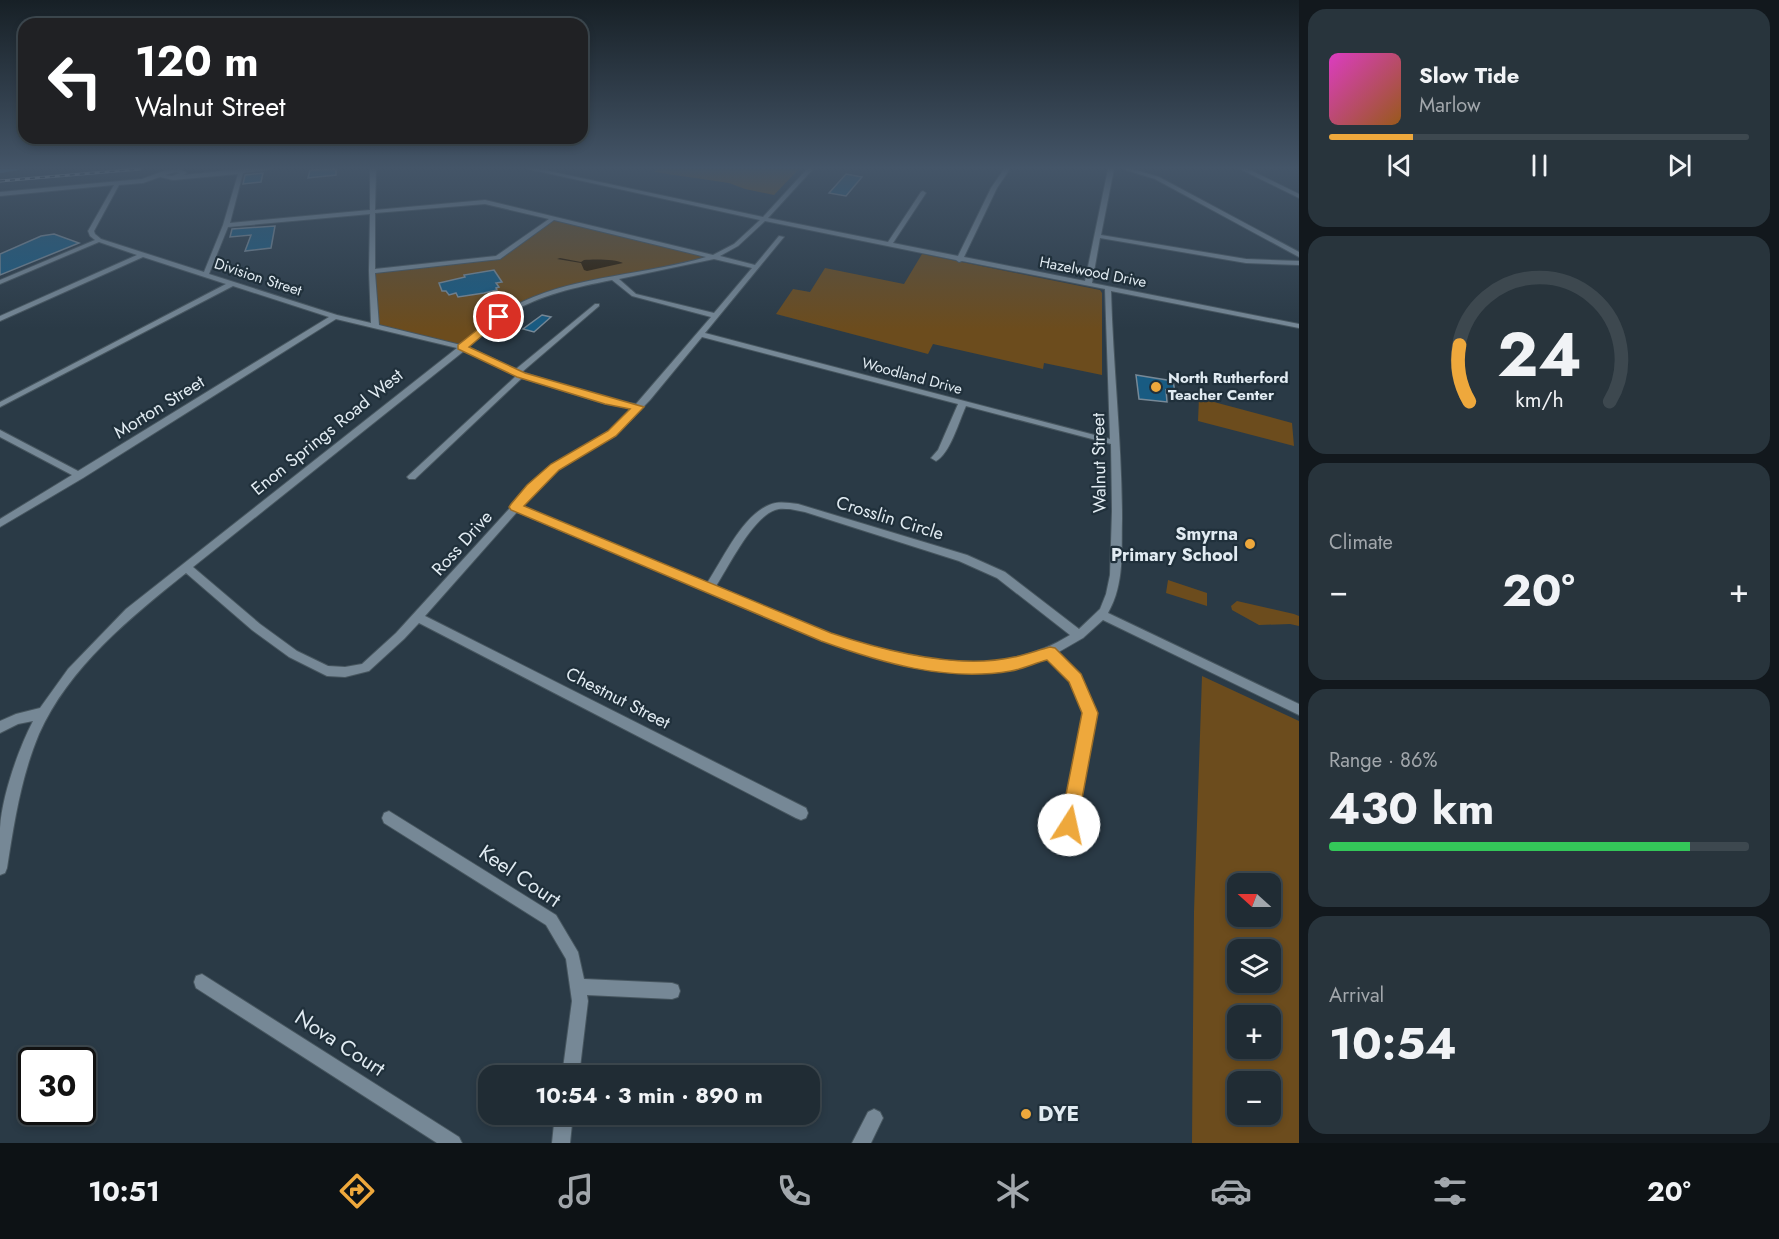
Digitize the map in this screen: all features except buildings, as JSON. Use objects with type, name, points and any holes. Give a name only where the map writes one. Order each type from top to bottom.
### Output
[{"type":"street","points":[[96,222],[91,231],[92,235],[99,240]]},
{"type":"street","points":[[206,274],[226,225],[252,222]]},
{"type":"street","points":[[373,222],[372,271],[375,326]]},
{"type":"street","points":[[372,271],[500,258],[548,222]]},
{"type":"street","points":[[573,222],[756,267]]},
{"type":"street","name":"Enon Springs Road West","points":[[0,868],[16,782],[44,713],[83,659],[130,612],[499,317],[523,303],[556,291],[716,256],[732,247],[758,222]]},
{"type":"street","name":"Hazelwood Drive","points":[[778,222],[1299,326]]},
{"type":"street","points":[[889,245],[904,222]]},
{"type":"street","points":[[959,260],[977,222]]},
{"type":"street","points":[[1088,285],[1100,222]]},
{"type":"street","points":[[1239,222],[1299,255]]},
{"type":"street","points":[[1097,236],[1246,261],[1299,263]]},
{"type":"street","name":"Ross Drive","points":[[186,567],[256,627],[293,654],[327,671],[345,672],[365,668],[417,617],[531,488],[555,467],[612,434],[701,334],[781,237]]},
{"type":"street","points":[[0,282],[99,240]]},
{"type":"street","name":"Division Street","points":[[99,240],[335,317],[462,347],[518,374],[609,402],[638,407]]},
{"type":"street","points":[[0,319],[144,254]]},
{"type":"street","points":[[615,279],[633,295],[715,316]]},
{"type":"street","points":[[0,405],[233,283]]},
{"type":"street","name":"Walnut Street","points":[[1103,615],[1114,584],[1116,551],[1116,443],[1108,289]]},
{"type":"street","points":[[412,477],[518,374],[597,305]]},
{"type":"street","name":"Morton Street","points":[[0,524],[335,317]]},
{"type":"street","name":"Woodland Drive","points":[[701,334],[1116,443]]},
{"type":"street","points":[[936,458],[942,451],[963,403]]},
{"type":"street","points":[[0,433],[80,476]]},
{"type":"street","name":"Crosslin Circle","points":[[710,588],[760,513],[774,507],[787,506],[806,509],[963,558],[1001,575],[1079,635]]},
{"type":"street","points":[[515,507],[826,637],[869,652],[909,662],[977,667],[1012,664],[1050,653],[1079,635],[1103,615],[1299,710]]},
{"type":"street","name":"Chestnut Street","points":[[417,617],[801,813]]},
{"type":"street","points":[[1050,653],[1076,679],[1090,713],[1069,825]]},
{"type":"street","points":[[0,727],[16,719],[44,713]]},
{"type":"street","name":"Keel Court","points":[[389,818],[551,920],[573,957],[580,1001],[571,1065]]},
{"type":"street","name":"Nova Court","points":[[202,982],[453,1143]]},
{"type":"street","points":[[578,987],[672,991]]},
{"type":"street","points":[[861,1143],[874,1118]]},
{"type":"street","points":[[561,1143],[563,1125]]},
{"type":"shaded area","points":[[548,222],[573,222],[716,256],[556,291],[523,303],[462,347],[375,326],[372,271],[493,259]]},
{"type":"shaded area","points":[[922,254],[1100,290],[1102,293],[1102,375],[1044,363],[1043,369],[933,344],[928,354],[776,314],[793,289],[810,292],[825,268],[904,284]]},
{"type":"shaded area","points":[[557,259],[581,262],[599,259],[623,263],[587,271],[581,263]]},
{"type":"shaded area","points":[[1199,398],[1292,423],[1294,446],[1198,421]]},
{"type":"shaded area","points":[[1168,580],[1207,593],[1207,606],[1166,593]]},
{"type":"shaded area","points":[[1237,601],[1299,616],[1299,626],[1259,625],[1232,610],[1231,606]]},
{"type":"shaded area","points":[[1202,676],[1299,721],[1299,1143],[1192,1143],[1194,912]]},
{"type":"place","name":"North Rutherford Teacher Center","points":[[1156,387]]},
{"type":"place","name":"Smyrna Primary School","points":[[1250,544]]},
{"type":"place","name":"DYE","points":[[1026,1114]]},
{"type":"route","points":[[499,317],[462,347],[477,353],[501,368],[521,375],[609,402],[638,407],[612,434],[555,467],[531,488],[515,507],[826,637],[869,652],[909,662],[977,667],[1012,664],[1050,653],[1076,679],[1090,713],[1069,825]]}]
